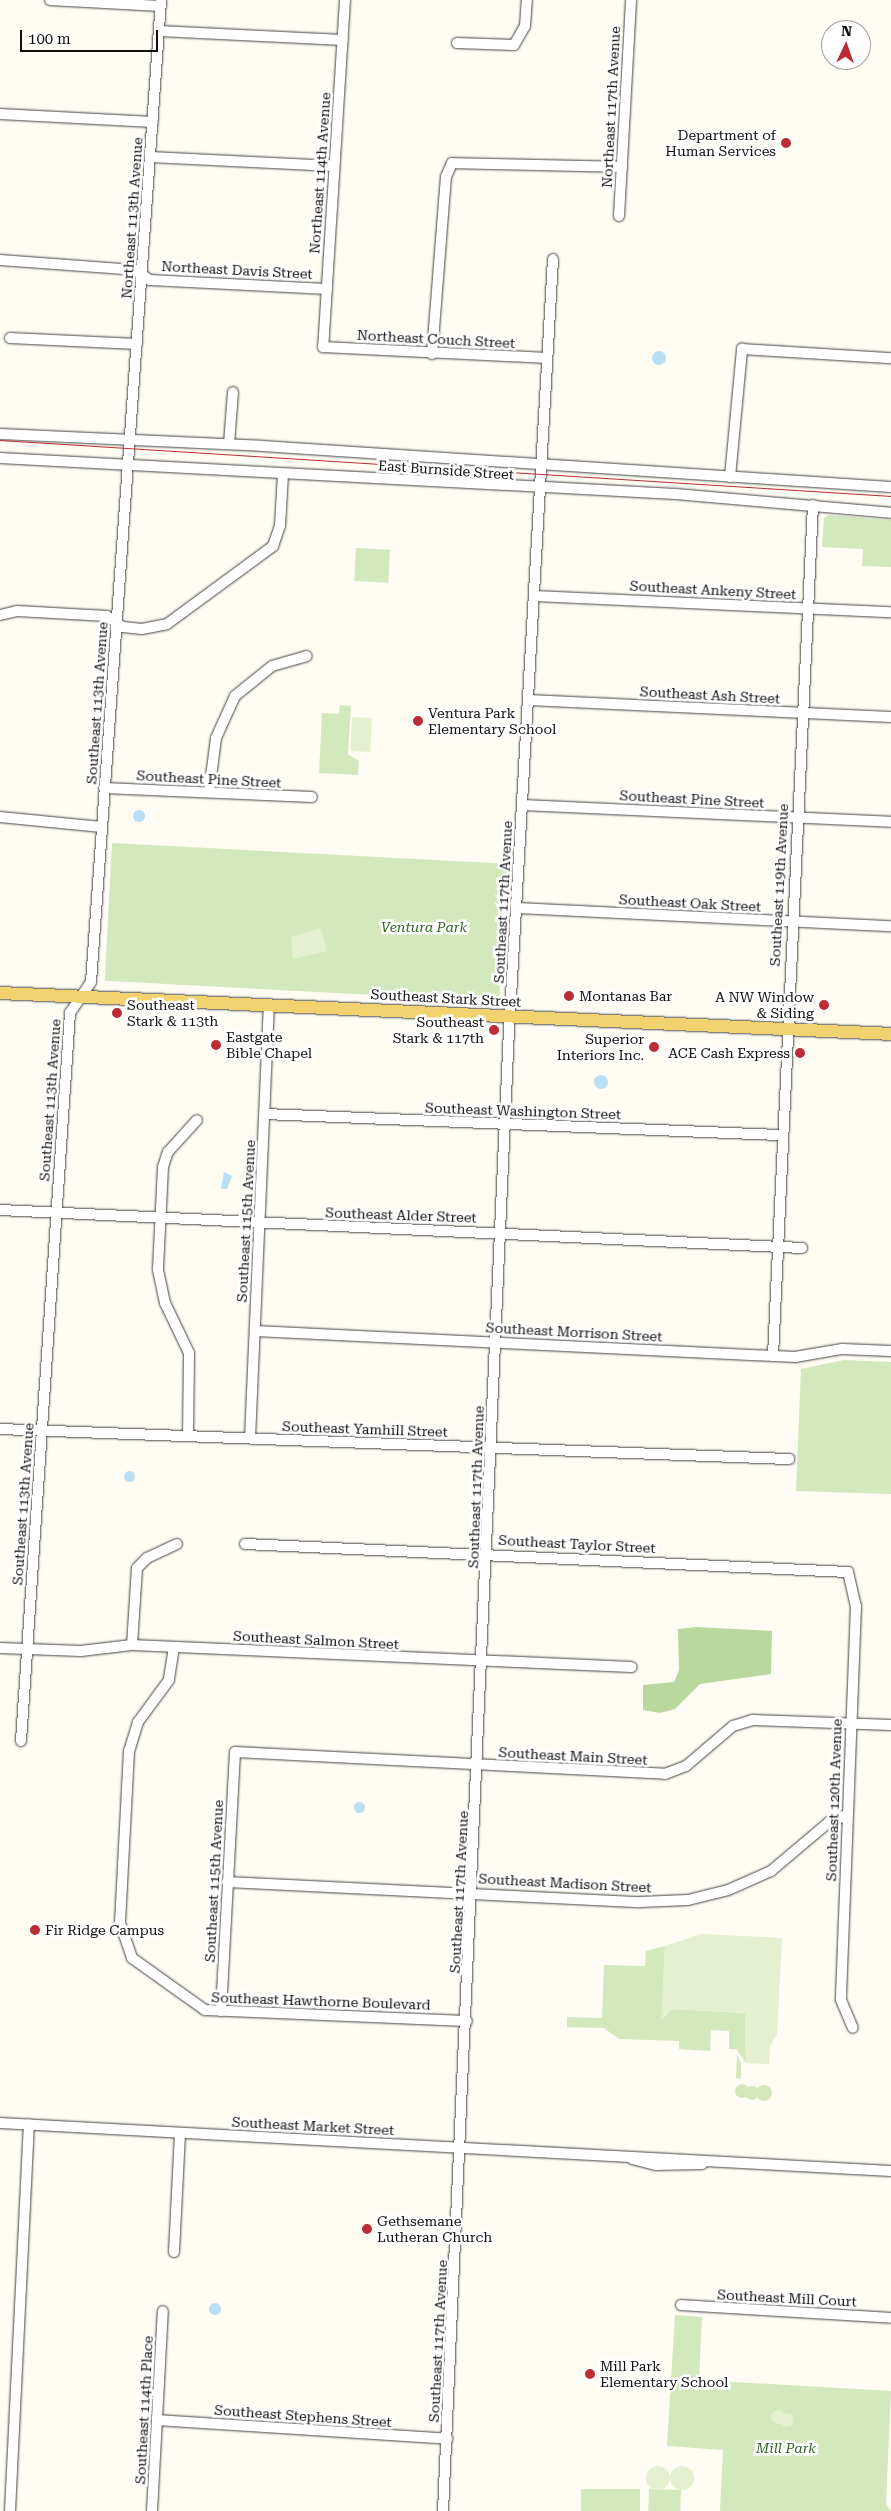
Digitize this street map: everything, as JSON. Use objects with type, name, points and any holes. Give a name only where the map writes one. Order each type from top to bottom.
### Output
[{"type":"main road","name":"Southeast Stark Street","points":[[0,993],[891,1034]]},
{"type":"street","points":[[50,0],[160,3]]},
{"type":"street","name":"Northeast 114th Avenue","points":[[323,347],[345,0]]},
{"type":"street","points":[[457,43],[503,47],[514,45],[522,36],[527,0]]},
{"type":"street","name":"Northeast 117th Avenue","points":[[619,216],[631,0]]},
{"type":"street","name":"Northeast 113th Avenue","points":[[129,438],[160,3]]},
{"type":"street","points":[[159,31],[343,40]]},
{"type":"street","points":[[0,114],[153,122]]},
{"type":"street","points":[[150,157],[334,166]]},
{"type":"street","points":[[432,354],[446,177],[452,163],[622,167]]},
{"type":"street","points":[[541,464],[553,259]]},
{"type":"street","name":"Northeast Davis Street","points":[[0,260],[135,270],[150,280],[326,289]]},
{"type":"street","points":[[10,338],[137,344]]},
{"type":"street","name":"Northeast Couch Street","points":[[323,347],[432,354],[547,358]]},
{"type":"street","points":[[730,477],[742,349],[891,358]]},
{"type":"street","points":[[229,444],[233,392]]},
{"type":"street","name":"East Burnside Street","points":[[0,434],[129,438],[891,487]]},
{"type":"street","name":"Southeast 113th Avenue","points":[[21,1741],[70,1011],[91,982],[129,438]]},
{"type":"street","name":"East Burnside Street","points":[[0,458],[813,505],[891,513]]},
{"type":"street","name":"Southeast 117th Avenue","points":[[443,2511],[462,2150],[510,1016],[541,464]]},
{"type":"street","points":[[0,615],[17,611],[107,616],[116,622],[142,629],[167,624],[266,555],[280,526],[283,474]]},
{"type":"street","name":"Southeast 119th Avenue","points":[[773,1356],[780,1135],[813,505]]},
{"type":"street","name":"Southeast Ankeny Street","points":[[534,596],[891,612]]},
{"type":"street","points":[[209,792],[216,738],[231,701],[260,673],[307,656]]},
{"type":"street","name":"Southeast Ash Street","points":[[528,700],[891,717]]},
{"type":"street","name":"Southeast Pine Street","points":[[104,788],[312,797]]},
{"type":"street","name":"Southeast Pine Street","points":[[522,805],[891,822]]},
{"type":"street","points":[[0,817],[102,827]]},
{"type":"street","name":"Southeast Oak Street","points":[[517,908],[891,926]]},
{"type":"street","name":"Southeast 115th Avenue","points":[[250,1438],[269,1005]]},
{"type":"street","name":"Southeast Washington Street","points":[[265,1114],[780,1135]]},
{"type":"street","points":[[188,1436],[189,1353],[160,1286],[159,1217],[168,1152],[197,1120]]},
{"type":"street","name":"Southeast Alder Street","points":[[0,1210],[500,1232],[802,1248]]},
{"type":"street","name":"Southeast Morrison Street","points":[[255,1331],[773,1356],[805,1357],[842,1349],[891,1351]]},
{"type":"street","name":"Southeast Yamhill Street","points":[[0,1429],[789,1459]]},
{"type":"street","points":[[132,1644],[137,1568],[147,1558],[177,1544]]},
{"type":"street","name":"Southeast Taylor Street","points":[[245,1544],[848,1572]]},
{"type":"street","name":"Southeast 120th Avenue","points":[[848,1572],[856,1606],[846,1815],[841,2000],[853,2028]]},
{"type":"street","name":"Southeast Salmon Street","points":[[0,1648],[81,1651],[132,1644],[632,1667]]},
{"type":"street","name":"Southeast Hawthorne Boulevard","points":[[174,1647],[168,1680],[138,1722],[129,1751],[120,1923],[132,1958],[193,2005],[221,2011],[467,2021]]},
{"type":"street","name":"Southeast Main Street","points":[[235,1752],[665,1774],[686,1766],[733,1726],[752,1720],[891,1725]]},
{"type":"street","name":"Southeast 115th Avenue","points":[[221,2011],[235,1752]]},
{"type":"street","name":"Southeast Madison Street","points":[[227,1882],[650,1902],[708,1896],[771,1870],[828,1822],[846,1815]]},
{"type":"street","name":"Southeast Market Street","points":[[0,2123],[180,2132],[462,2150],[624,2157],[656,2165],[720,2162],[891,2171]]},
{"type":"street","points":[[10,2511],[30,2124]]},
{"type":"street","points":[[174,2252],[180,2132]]},
{"type":"street","name":"Southeast Mill Court","points":[[682,2305],[891,2318]]},
{"type":"street","name":"Southeast 114th Place","points":[[152,2511],[163,2311]]},
{"type":"street","name":"Southeast Stephens Street","points":[[157,2420],[447,2439]]},
{"type":"green space","points":[[829,515],[891,520],[891,567],[862,566],[863,549],[822,547],[824,518]]},
{"type":"green space","points":[[356,548],[390,550],[388,583],[354,581]]},
{"type":"green space","points":[[340,705],[351,706],[348,754],[359,761],[358,775],[319,773],[322,713],[339,714]]},
{"type":"green space","points":[[352,717],[372,718],[370,752],[350,751]]},
{"type":"green space","name":"Ventura Park","points":[[112,843],[506,864],[499,1001],[105,981]]},
{"type":"green space","points":[[321,928],[327,951],[293,959],[291,937]]},
{"type":"green space","points":[[844,1360],[891,1362],[891,1494],[796,1491],[801,1369]]},
{"type":"green space","points":[[696,1627],[772,1631],[771,1674],[700,1684],[675,1709],[660,1713],[643,1710],[643,1685],[674,1682],[679,1670],[678,1629]]},
{"type":"green space","points":[[701,1934],[782,1938],[777,2034],[770,2046],[769,2064],[746,2063],[745,2013],[672,2009],[661,2020],[665,1946]]},
{"type":"green space","points":[[665,1946],[662,2019],[672,2009],[745,2013],[746,2063],[736,2049],[729,2049],[729,2031],[711,2030],[710,2051],[679,2049],[679,2041],[619,2039],[604,2028],[567,2027],[567,2017],[602,2018],[604,1965],[645,1966],[646,1951]]},
{"type":"green space","points":[[737,2054],[741,2063],[741,2079],[736,2078]]},
{"type":"green space","points":[[739,2084],[745,2084],[749,2091],[745,2098],[739,2098],[735,2094],[735,2088]]},
{"type":"green space","points":[[764,2085],[770,2087],[772,2093],[770,2099],[764,2101],[758,2099],[756,2093],[758,2087]]},
{"type":"green space","points":[[752,2086],[757,2088],[759,2093],[757,2098],[752,2100],[747,2098],[745,2093],[747,2088]]},
{"type":"green space","name":"Mill Park","points":[[675,2315],[702,2317],[699,2380],[891,2391],[886,2504],[891,2511],[720,2511],[723,2450],[667,2446]]},
{"type":"green space","points":[[778,2410],[783,2412],[785,2417],[783,2422],[778,2424],[773,2422],[771,2417],[773,2412]]},
{"type":"green space","points":[[787,2413],[792,2415],[794,2420],[792,2425],[787,2427],[782,2425],[780,2420],[782,2415]]},
{"type":"green space","points":[[658,2466],[663,2467],[669,2473],[669,2483],[663,2489],[658,2490],[653,2489],[647,2483],[646,2478],[647,2473],[653,2467]]},
{"type":"green space","points":[[682,2466],[687,2467],[693,2473],[693,2483],[687,2489],[682,2490],[677,2489],[671,2483],[670,2478],[671,2473],[677,2467]]},
{"type":"green space","points":[[581,2489],[640,2489],[640,2511],[581,2511]]},
{"type":"green space","points":[[649,2489],[681,2490],[680,2511],[648,2511]]},
{"type":"water","points":[[659,351],[664,353],[666,358],[664,363],[659,365],[654,363],[652,358],[654,353]]},
{"type":"water","points":[[139,810],[145,816],[139,822],[133,816]]},
{"type":"water","points":[[598,1075],[604,1075],[608,1082],[604,1089],[598,1089],[594,1085],[594,1079]]},
{"type":"water","points":[[224,1172],[232,1176],[227,1189],[221,1189]]},
{"type":"water","points":[[129,1470],[135,1476],[129,1482],[123,1476]]},
{"type":"water","points":[[359,1801],[365,1807],[359,1813],[353,1807]]},
{"type":"water","points":[[217,2303],[220,2304],[220,2314],[213,2315],[210,2314],[209,2307],[210,2304]]},
{"type":"tram line","points":[[0,440],[891,496]]},
{"type":"place","name":"Department of Human Services","points":[[786,143]]},
{"type":"place","name":"Ventura Park Elementary School","points":[[418,721]]},
{"type":"place","name":"Montanas Bar","points":[[569,996]]},
{"type":"place","name":"A NW Window & Siding","points":[[824,1005]]},
{"type":"place","name":"Southeast Stark & 113th","points":[[117,1013]]},
{"type":"place","name":"Southeast Stark & 117th","points":[[494,1030]]},
{"type":"place","name":"Eastgate Bible Chapel","points":[[216,1045]]},
{"type":"place","name":"Superior Interiors Inc.","points":[[654,1047]]},
{"type":"place","name":"ACE Cash Express","points":[[800,1053]]},
{"type":"place","name":"Fir Ridge Campus","points":[[35,1930]]},
{"type":"place","name":"Gethsemane Lutheran Church","points":[[367,2229]]},
{"type":"place","name":"Mill Park Elementary School","points":[[590,2374]]}]
